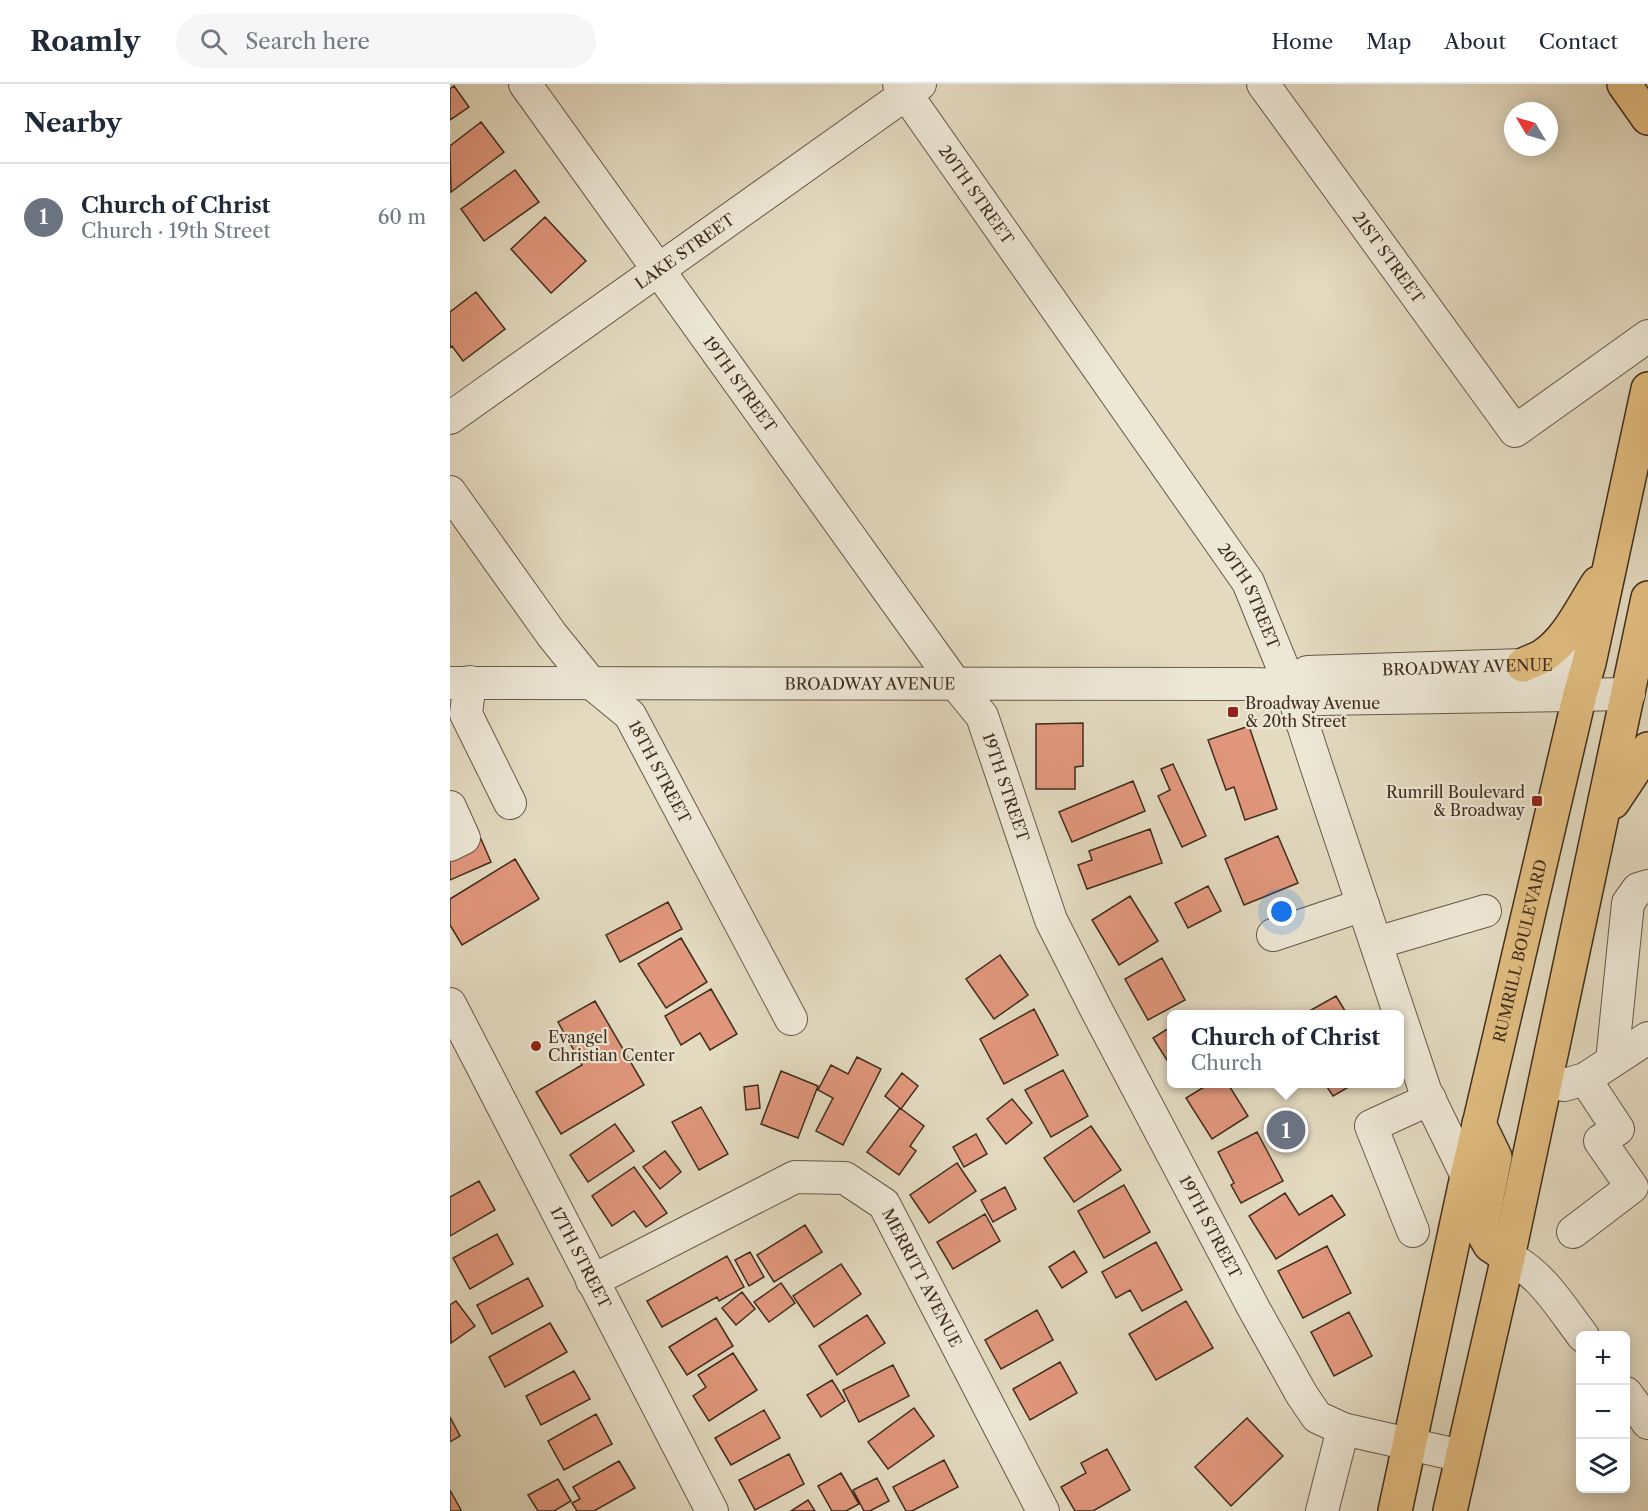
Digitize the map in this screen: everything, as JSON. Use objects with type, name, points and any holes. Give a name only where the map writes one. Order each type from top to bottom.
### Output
[{"type":"main road","points":[[1624,84],[1648,118]]},
{"type":"main road","name":"RUMRILL BOULEVARD","points":[[1395,1511],[1467,1176],[1589,663],[1648,389]]},
{"type":"main road","points":[[1523,665],[1542,657],[1563,635],[1610,563]]},
{"type":"main road","points":[[1450,1511],[1508,1257],[1601,821],[1640,681],[1648,598]]},
{"type":"main road","name":"BROADWAY AVENUE","points":[[1589,663],[1640,681]]},
{"type":"main road","points":[[1601,821],[1648,749]]},
{"type":"main road","points":[[1479,1124],[1495,1157],[1482,1221],[1483,1233],[1490,1245],[1508,1257]]},
{"type":"street","name":"19TH STREET","points":[[525,84],[954,682],[982,716],[1051,920],[1249,1299],[1302,1395],[1317,1417],[1343,1430],[1462,1456]]},
{"type":"street","name":"21ST STREET","points":[[1263,84],[1515,431],[1648,336]]},
{"type":"street","name":"LAKE STREET","points":[[450,418],[658,270],[908,87]]},
{"type":"street","name":"20TH STREET","points":[[908,87],[1248,582],[1290,685],[1399,1010]]},
{"type":"street","name":"18TH STREET","points":[[450,492],[552,635],[590,682],[630,715],[792,1019]]},
{"type":"street","name":"BROADWAY AVENUE","points":[[1290,685],[1307,672],[1589,663]]},
{"type":"street","name":"BROADWAY AVENUE","points":[[460,682],[1290,685],[1318,699],[1553,696],[1580,694],[1640,681]]},
{"type":"street","points":[[460,682],[466,714],[510,803]]},
{"type":"street","points":[[450,807],[464,838],[450,845]]},
{"type":"street","points":[[1612,1061],[1636,951],[1628,903],[1638,889],[1648,886]]},
{"type":"street","points":[[1273,935],[1363,905]]},
{"type":"street","points":[[1376,943],[1485,911]]},
{"type":"street","name":"17TH STREET","points":[[450,1004],[712,1511]]},
{"type":"street","name":"20TH STREET","points":[[1404,1024],[1430,1099],[1467,1176]]},
{"type":"street","points":[[1545,1082],[1564,1085],[1585,1079],[1648,1038]]},
{"type":"street","points":[[1573,1232],[1632,1187],[1600,1141],[1618,1129],[1585,1079]]},
{"type":"street","points":[[1413,1231],[1371,1126],[1430,1099]]},
{"type":"street","name":"MERRITT AVENUE","points":[[592,1281],[795,1177],[845,1178],[884,1204],[1043,1511]]},
{"type":"street","points":[[1508,1257],[1526,1266],[1541,1280],[1580,1331]]},
{"type":"street","points":[[1630,1398],[1648,1423]]},
{"type":"street","points":[[1322,1511],[1343,1430]]},
{"type":"building","points":[[454,86],[469,107],[450,120],[450,89]]},
{"type":"building","points":[[481,122],[504,152],[451,192],[450,146]]},
{"type":"building","points":[[515,170],[539,202],[484,241],[461,209]]},
{"type":"building","points":[[545,217],[586,261],[551,293],[511,249]]},
{"type":"building","points":[[476,292],[505,329],[463,361],[452,346],[450,348],[450,312]]},
{"type":"building","points":[[1083,723],[1083,766],[1075,767],[1075,789],[1036,789],[1036,724]]},
{"type":"building","points":[[1249,726],[1277,809],[1245,820],[1234,787],[1226,790],[1208,740]]},
{"type":"building","points":[[1173,764],[1206,836],[1182,847],[1158,796],[1170,790],[1161,769]]},
{"type":"building","points":[[1133,781],[1145,811],[1072,842],[1059,812]]},
{"type":"building","points":[[1150,829],[1162,863],[1087,889],[1078,865],[1092,860],[1089,851]]},
{"type":"building","points":[[1278,836],[1298,883],[1244,905],[1225,859]]},
{"type":"building","points":[[481,839],[491,862],[450,880],[450,853]]},
{"type":"building","points":[[515,859],[539,899],[462,945],[450,925],[450,899]]},
{"type":"building","points":[[1208,886],[1221,911],[1188,928],[1175,903]]},
{"type":"building","points":[[1130,896],[1158,941],[1119,965],[1092,920]]},
{"type":"building","points":[[668,902],[682,929],[620,962],[606,935]]},
{"type":"building","points":[[681,938],[707,982],[666,1008],[638,964]]},
{"type":"building","points":[[1000,955],[1028,995],[994,1019],[966,979]]},
{"type":"building","points":[[1162,958],[1185,1000],[1148,1020],[1125,979]]},
{"type":"building","points":[[711,989],[737,1034],[710,1050],[700,1033],[681,1045],[665,1016]]},
{"type":"building","points":[[1336,996],[1345,1010],[1311,1010]]},
{"type":"building","points":[[595,1001],[644,1085],[561,1134],[536,1092],[582,1065],[558,1022]]},
{"type":"building","points":[[1034,1009],[1058,1055],[1004,1084],[980,1039]]},
{"type":"building","points":[[1167,1029],[1167,1060],[1153,1038]]},
{"type":"building","points":[[857,1057],[881,1069],[843,1145],[816,1131],[833,1098],[818,1090],[831,1065],[848,1074]]},
{"type":"building","points":[[1063,1070],[1088,1116],[1051,1137],[1025,1090]]},
{"type":"building","points":[[781,1071],[818,1086],[798,1138],[761,1124]]},
{"type":"building","points":[[902,1073],[918,1086],[901,1109],[885,1096]]},
{"type":"building","points":[[758,1085],[760,1108],[746,1110],[744,1087]]},
{"type":"building","points":[[1202,1088],[1230,1088],[1248,1116],[1212,1139],[1186,1098]]},
{"type":"building","points":[[1328,1088],[1347,1088],[1333,1096]]},
{"type":"building","points":[[1012,1099],[1032,1123],[1006,1144],[987,1119]]},
{"type":"building","points":[[701,1107],[728,1154],[699,1170],[672,1122]]},
{"type":"building","points":[[900,1108],[924,1126],[910,1146],[916,1151],[899,1175],[867,1152]]},
{"type":"building","points":[[615,1124],[634,1151],[588,1182],[570,1155]]},
{"type":"building","points":[[1091,1126],[1121,1170],[1074,1202],[1044,1158]]},
{"type":"building","points":[[1257,1132],[1283,1181],[1241,1203],[1231,1185],[1234,1183],[1218,1152]]},
{"type":"building","points":[[976,1134],[987,1154],[964,1167],[953,1147]]},
{"type":"building","points":[[665,1151],[681,1172],[660,1189],[643,1167]]},
{"type":"building","points":[[957,1163],[976,1191],[929,1223],[910,1195]]},
{"type":"building","points":[[634,1167],[667,1213],[646,1227],[634,1211],[612,1226],[592,1196]]},
{"type":"building","points":[[479,1181],[495,1210],[450,1236],[450,1197]]},
{"type":"building","points":[[1124,1185],[1150,1232],[1104,1258],[1078,1211]]},
{"type":"building","points":[[1005,1187],[1016,1209],[993,1222],[981,1200]]},
{"type":"building","points":[[1285,1193],[1299,1215],[1332,1195],[1345,1215],[1276,1259],[1249,1216]]},
{"type":"building","points":[[985,1214],[1000,1241],[953,1269],[937,1242]]},
{"type":"building","points":[[805,1225],[822,1252],[774,1282],[757,1255]]},
{"type":"building","points":[[497,1234],[513,1264],[470,1289],[453,1258]]},
{"type":"building","points":[[1156,1242],[1182,1290],[1142,1311],[1130,1290],[1116,1298],[1102,1272]]},
{"type":"building","points":[[1327,1246],[1351,1293],[1303,1318],[1278,1271]]},
{"type":"building","points":[[1074,1251],[1087,1272],[1062,1288],[1049,1267]]},
{"type":"building","points":[[750,1252],[764,1277],[749,1286],[735,1260]]},
{"type":"building","points":[[727,1256],[744,1287],[719,1301],[717,1297],[662,1327],[647,1301]]},
{"type":"building","points":[[841,1264],[861,1294],[814,1327],[793,1296]]},
{"type":"building","points":[[528,1278],[543,1306],[492,1334],[477,1305]]},
{"type":"building","points":[[781,1283],[795,1303],[769,1322],[754,1302]]},
{"type":"building","points":[[742,1292],[755,1309],[736,1325],[722,1308]]},
{"type":"building","points":[[456,1301],[475,1326],[451,1343],[450,1305]]},
{"type":"building","points":[[1186,1301],[1213,1348],[1156,1380],[1129,1334]]},
{"type":"building","points":[[1037,1310],[1053,1340],[1001,1369],[985,1340]]},
{"type":"building","points":[[1349,1312],[1372,1356],[1334,1376],[1311,1332]]},
{"type":"building","points":[[867,1315],[885,1343],[837,1375],[819,1346]]},
{"type":"building","points":[[716,1318],[733,1346],[687,1375],[669,1347]]},
{"type":"building","points":[[550,1323],[567,1352],[505,1387],[489,1357]]},
{"type":"building","points":[[733,1353],[757,1390],[709,1421],[693,1396],[706,1387],[698,1375]]},
{"type":"building","points":[[1060,1362],[1077,1393],[1030,1420],[1013,1389]]},
{"type":"building","points":[[893,1365],[909,1396],[859,1422],[843,1390]]},
{"type":"building","points":[[574,1371],[590,1399],[541,1425],[526,1396]]},
{"type":"building","points":[[832,1380],[845,1401],[821,1417],[807,1395]]},
{"type":"building","points":[[914,1408],[934,1436],[888,1469],[868,1442]]},
{"type":"building","points":[[764,1410],[780,1438],[731,1465],[715,1438]]},
{"type":"building","points":[[596,1414],[612,1444],[564,1470],[548,1441]]},
{"type":"building","points":[[450,1417],[460,1436],[450,1442]]},
{"type":"building","points":[[1247,1418],[1283,1456],[1231,1506],[1195,1467]]},
{"type":"building","points":[[1107,1449],[1130,1490],[1093,1511],[1075,1511],[1061,1487],[1086,1473],[1081,1463]]},
{"type":"building","points":[[789,1454],[804,1484],[755,1510],[739,1480]]},
{"type":"building","points":[[944,1460],[958,1487],[912,1511],[906,1511],[893,1487]]},
{"type":"building","points":[[619,1461],[635,1488],[594,1511],[577,1511],[572,1503],[580,1499],[573,1487]]},
{"type":"building","points":[[841,1473],[859,1504],[846,1511],[832,1511],[818,1486]]},
{"type":"building","points":[[877,1478],[889,1501],[870,1511],[864,1511],[853,1490]]},
{"type":"building","points":[[558,1479],[571,1501],[554,1511],[538,1511],[528,1495]]},
{"type":"building","points":[[450,1490],[461,1510],[450,1511]]},
{"type":"building","points":[[808,1500],[815,1511],[791,1511]]},
{"type":"place","name":"Broadway Avenue & 20th Street","points":[[1233,712]]},
{"type":"place","name":"Rumrill Boulevard & Broadway","points":[[1537,801]]},
{"type":"place","name":"Evangel Christian Center","points":[[536,1046]]},
{"type":"place","name":"Church of Christ","points":[[1286,1130]]}]
